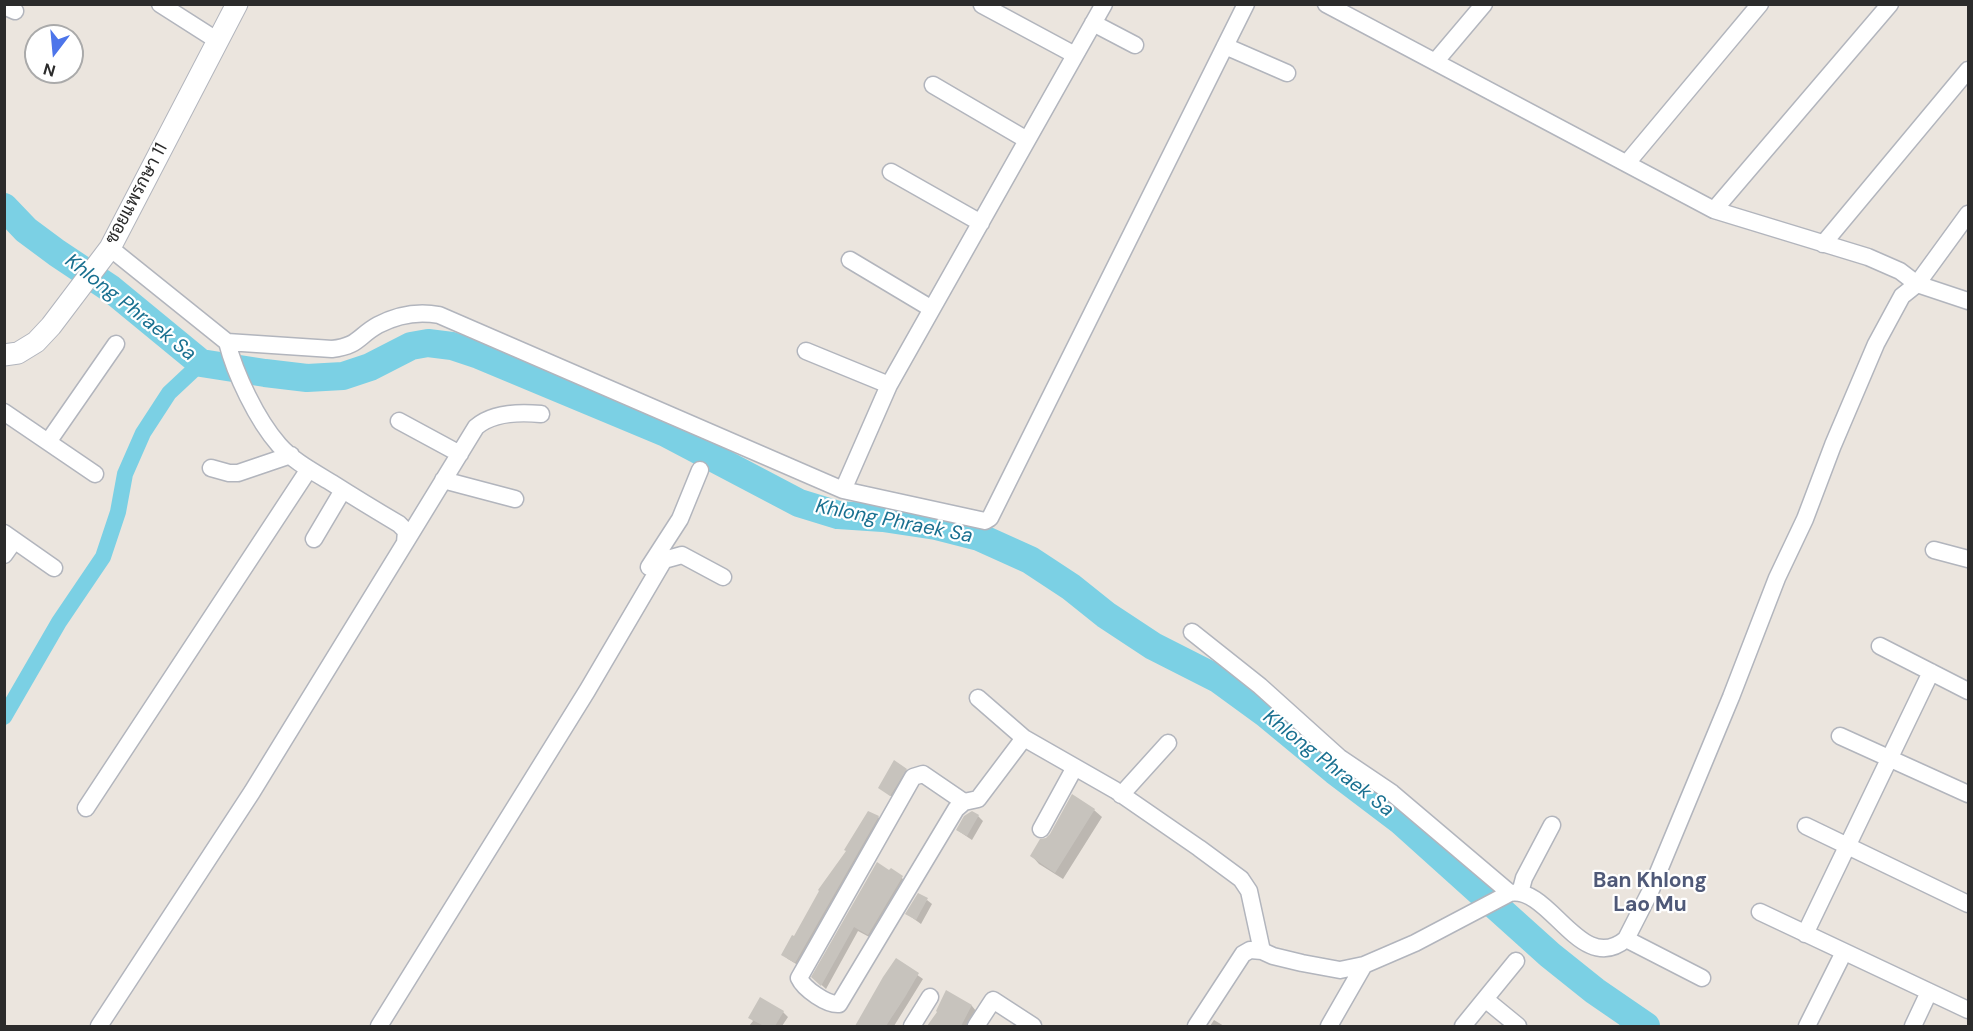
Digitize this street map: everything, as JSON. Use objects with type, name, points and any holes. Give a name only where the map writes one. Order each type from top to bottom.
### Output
[{"type":"street","points":[[160,4],[218,41]]},
{"type":"street","points":[[843,490],[889,385],[1104,4]]},
{"type":"street","points":[[229,350],[346,348],[378,325],[411,314],[425,312],[843,490],[985,521],[990,518],[1246,4]]},
{"type":"street","points":[[1326,4],[1714,210],[1868,257],[1900,271],[1917,284],[1968,301]]},
{"type":"street","points":[[1627,163],[1760,4]]},
{"type":"street","points":[[1714,210],[1890,4]]},
{"type":"street","points":[[982,5],[1075,55]]},
{"type":"street","points":[[1435,62],[1482,5]]},
{"type":"street","name":"ซอยแพรกษา 11","points":[[4,355],[18,353],[36,342],[51,326],[105,254],[218,41],[229,7]]},
{"type":"street","points":[[1093,23],[1135,45]]},
{"type":"street","points":[[1225,46],[1287,73]]},
{"type":"street","points":[[1823,243],[1968,70]]},
{"type":"street","points":[[933,86],[1027,140]]},
{"type":"street","points":[[891,172],[981,223]]},
{"type":"street","points":[[1192,632],[1260,686],[1340,758],[1392,793],[1511,894],[1538,902],[1569,931],[1592,946],[1611,947],[1620,944],[1626,939],[1650,892],[1731,697],[1777,578],[1805,519],[1833,445],[1876,344],[1902,296],[1917,284],[1968,214]]},
{"type":"street","points":[[105,254],[229,350],[248,395],[280,447],[309,469],[399,524],[406,531],[405,543]]},
{"type":"street","points":[[850,260],[932,309]]},
{"type":"street","points":[[48,442],[116,344]]},
{"type":"street","points":[[806,351],[889,385]]},
{"type":"street","points":[[4,412],[95,474]]},
{"type":"street","points":[[99,1026],[252,792],[476,427],[483,421],[506,414],[541,414]]},
{"type":"street","points":[[399,421],[460,453]]},
{"type":"street","points":[[211,468],[238,473],[291,455]]},
{"type":"street","points":[[86,808],[309,469]]},
{"type":"street","points":[[639,601],[638,590],[641,580],[680,519],[700,470]]},
{"type":"street","points":[[443,480],[515,499]]},
{"type":"street","points":[[314,539],[343,490]]},
{"type":"street","points":[[4,555],[9,537],[54,568]]},
{"type":"street","points":[[1934,550],[1968,559]]},
{"type":"street","points":[[379,1026],[587,691],[664,560],[682,555],[723,577]]},
{"type":"street","points":[[1880,646],[1968,691]]},
{"type":"street","points":[[1805,934],[1931,672]]},
{"type":"street","points":[[978,698],[1024,738],[1121,795],[1241,879],[1249,891],[1262,951]]},
{"type":"street","points":[[1840,736],[1968,794]]},
{"type":"street","points":[[964,802],[922,774],[913,777],[803,971],[800,978],[802,984],[831,1004],[839,1004],[949,819],[960,804],[978,799],[1024,738]]},
{"type":"street","points":[[1121,795],[1168,743]]},
{"type":"street","points":[[1041,829],[1075,767]]},
{"type":"street","points":[[1196,1026],[1243,954],[1250,950],[1340,970],[1364,965],[1415,943],[1511,894],[1524,878],[1552,825]]},
{"type":"street","points":[[1806,826],[1968,903]]},
{"type":"street","points":[[1760,912],[1968,1010]]},
{"type":"street","points":[[1626,939],[1702,978]]},
{"type":"street","points":[[1807,1026],[1844,952]]},
{"type":"street","points":[[1463,1026],[1516,960]]},
{"type":"street","points":[[1329,1026],[1364,965]]},
{"type":"street","points":[[1913,1026],[1929,992]]},
{"type":"street","points":[[912,1026],[930,997]]},
{"type":"street","points":[[1485,999],[1518,1026]]},
{"type":"street","points":[[976,1026],[993,1000],[1033,1026]]},
{"type":"building","points":[[894,760],[907,769],[890,796],[878,788]]},
{"type":"building","points":[[1072,794],[1095,809],[1055,873],[1030,856],[1040,839],[1050,834]]},
{"type":"building","points":[[868,811],[879,816],[795,963],[781,955],[792,935],[794,936],[818,890],[846,851],[844,850]]},
{"type":"building","points":[[972,811],[979,815],[967,836],[956,830],[964,816]]},
{"type":"building","points":[[877,862],[903,876],[868,935],[854,927],[821,986],[811,977]]},
{"type":"building","points":[[918,893],[928,898],[916,920],[905,914]]},
{"type":"building","points":[[896,958],[919,973],[905,997],[886,1026],[855,1026],[883,977]]},
{"type":"building","points":[[946,990],[972,1005],[961,1026],[927,1026],[937,1012]]},
{"type":"building","points":[[760,997],[784,1011],[775,1026],[764,1026],[748,1018]]},
{"type":"waterway","name":"Khlong Phraek Sa","points":[[4,207],[26,230],[111,289],[201,363],[307,378],[343,376],[370,367],[411,346],[428,343],[452,346],[479,355],[666,433],[799,503],[838,515],[883,518],[936,526],[979,537],[1030,560],[1153,646],[1218,679],[1266,714],[1335,771],[1401,821],[1550,955],[1595,991],[1646,1026]]},
{"type":"waterway","points":[[4,717],[59,622],[103,557],[118,512],[125,474],[143,433],[169,393],[201,363]]},
{"type":"district","name":"Ban Khlong Lao Mu","points":[[1650,893]]}]
